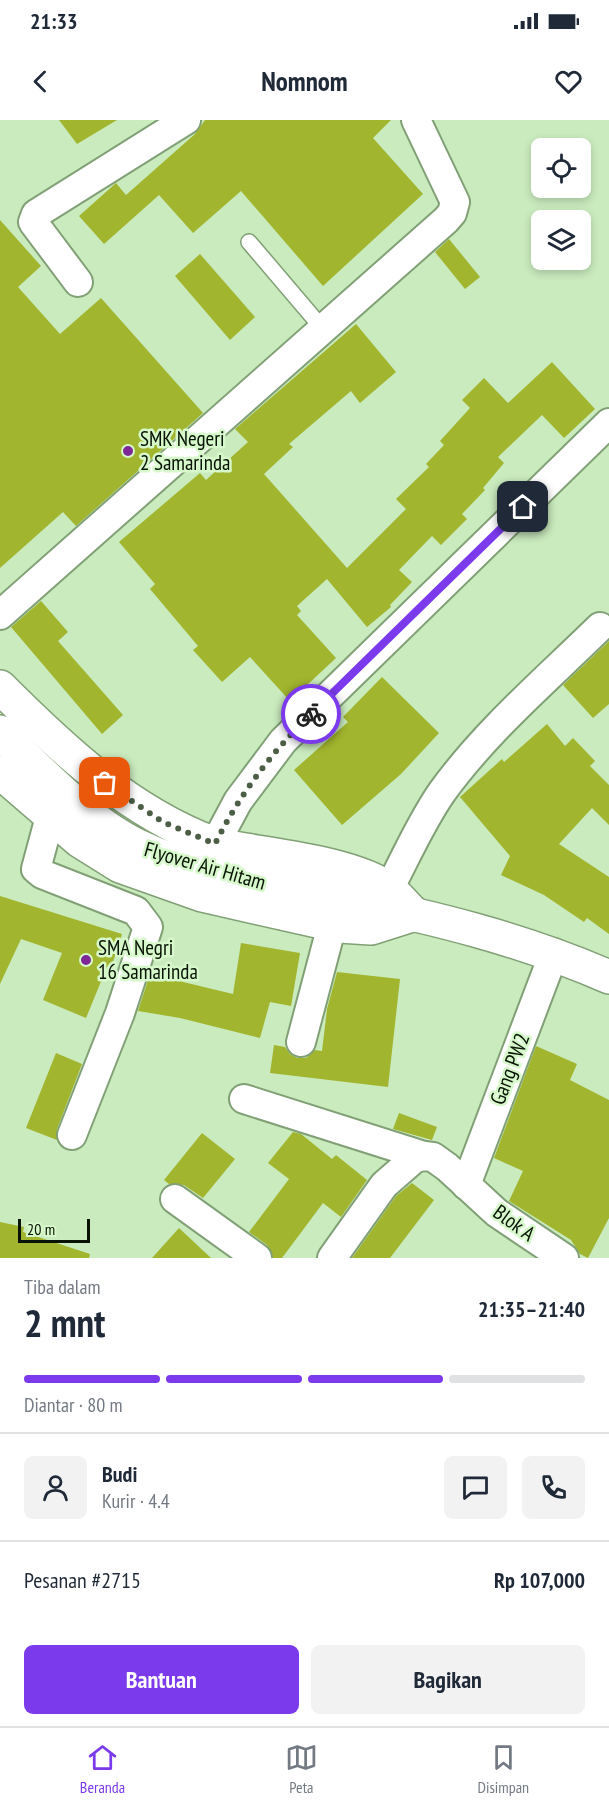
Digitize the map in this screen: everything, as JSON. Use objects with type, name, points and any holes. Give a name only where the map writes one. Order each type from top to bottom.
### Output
[{"type":"highway","points":[[0,687],[50,737],[105,783],[163,822],[215,844],[309,861],[373,880],[399,904],[554,953],[609,977]]},
{"type":"highway","name":"Flyover Air Hitam","points":[[0,732],[38,769],[100,822],[135,845],[173,860],[260,884],[399,904]]},
{"type":"highway","points":[[0,772],[80,841],[120,866],[202,895],[332,926],[371,928],[399,904]]},
{"type":"street","points":[[78,282],[33,222],[36,214],[186,120]]},
{"type":"street","points":[[0,615],[452,213],[455,202],[416,120]]},
{"type":"street","points":[[215,844],[237,801],[283,741],[609,423]]},
{"type":"street","points":[[399,904],[431,810],[462,766],[515,710],[600,627]]},
{"type":"street","points":[[50,817],[36,869],[42,874],[136,911],[148,927],[120,1013],[72,1135]]},
{"type":"street","points":[[301,1042],[332,926]]},
{"type":"street","name":"Gang PW2","points":[[465,1185],[554,953]]},
{"type":"street","name":"Blok A","points":[[244,1099],[433,1157],[497,1213],[564,1258]]},
{"type":"street","points":[[332,1258],[384,1185],[415,1158],[424,1156]]},
{"type":"street","points":[[175,1199],[257,1258]]},
{"type":"lane","points":[[249,242],[323,329]]},
{"type":"building","points":[[59,120],[117,120],[77,144]]},
{"type":"building","points":[[205,120],[391,120],[373,138],[423,194],[323,286],[241,191],[193,233],[159,195],[104,244],[79,216],[116,183],[126,195],[195,134]]},
{"type":"building","name":"SMK Negeri 2 Samarinda","points":[[0,220],[41,266],[18,287],[60,334],[101,298],[203,413],[76,526],[63,512],[0,568]]},
{"type":"building","points":[[449,239],[480,277],[465,289],[435,252]]},
{"type":"building","points":[[200,254],[255,317],[230,340],[175,276]]},
{"type":"building","points":[[356,324],[396,372],[360,403],[351,391],[289,444],[293,447],[264,474],[347,568],[406,509],[396,499],[429,467],[426,464],[444,445],[440,441],[470,408],[462,400],[484,378],[508,403],[552,362],[595,409],[564,438],[542,415],[498,457],[504,463],[483,488],[485,490],[462,514],[467,519],[441,545],[432,536],[399,570],[412,582],[390,605],[391,607],[367,627],[327,579],[297,606],[301,611],[297,615],[336,658],[290,701],[250,657],[222,682],[193,650],[198,646],[150,589],[155,584],[119,542],[200,473],[206,480],[248,442],[235,429]]},
{"type":"building","points":[[41,601],[68,632],[58,641],[123,715],[102,734],[11,627]]},
{"type":"building","points":[[609,641],[609,704],[593,718],[563,685]]},
{"type":"building","points":[[382,677],[439,733],[401,774],[342,825],[294,770],[348,722],[343,717]]},
{"type":"building","points":[[547,724],[565,746],[573,738],[595,761],[590,766],[609,785],[609,825],[592,808],[559,844],[609,877],[609,934],[587,918],[584,922],[544,895],[501,875],[510,856],[460,797],[502,759],[504,762]]},
{"type":"building","name":"SMA Negri 16 Samarinda","points":[[0,896],[122,934],[111,968],[107,967],[86,1018],[43,1000],[62,953],[21,939],[0,984]]},
{"type":"building","points":[[241,943],[300,953],[291,1006],[270,1002],[260,1038],[180,1018],[138,1011],[150,974],[233,994]]},
{"type":"building","points":[[337,972],[400,979],[388,1087],[270,1073],[274,1045],[285,1047],[297,1058],[306,1058],[315,1050],[322,1051],[327,1009]]},
{"type":"building","points":[[536,1046],[577,1064],[570,1080],[609,1100],[609,1218],[588,1258],[580,1254],[571,1240],[509,1201],[523,1171],[494,1158]]},
{"type":"building","points":[[56,1053],[82,1064],[57,1129],[57,1140],[26,1128]]},
{"type":"building","points":[[399,1113],[437,1127],[432,1140],[393,1129]]},
{"type":"building","points":[[293,1132],[301,1134],[332,1159],[336,1155],[367,1180],[341,1217],[323,1203],[282,1258],[273,1258],[267,1245],[249,1232],[289,1179],[268,1163]]},
{"type":"building","points":[[202,1133],[235,1159],[203,1198],[184,1185],[169,1184],[164,1180]]},
{"type":"building","points":[[412,1183],[434,1200],[390,1258],[352,1258],[396,1196]]},
{"type":"building","points":[[0,1222],[24,1227],[23,1232],[90,1254],[89,1258],[0,1258]]},
{"type":"building","points":[[179,1228],[211,1258],[152,1258]]},
{"type":"way so far","points":[[105,783],[163,822],[215,844],[237,801],[253,778],[283,741],[311,714]]},
{"type":"place","name":"SMK Negeri 2 Samarinda","points":[[128,451]]},
{"type":"place","name":"SMA Negri 16 Samarinda","points":[[86,960]]},
{"type":"route","points":[[311,714],[523,507]]}]
